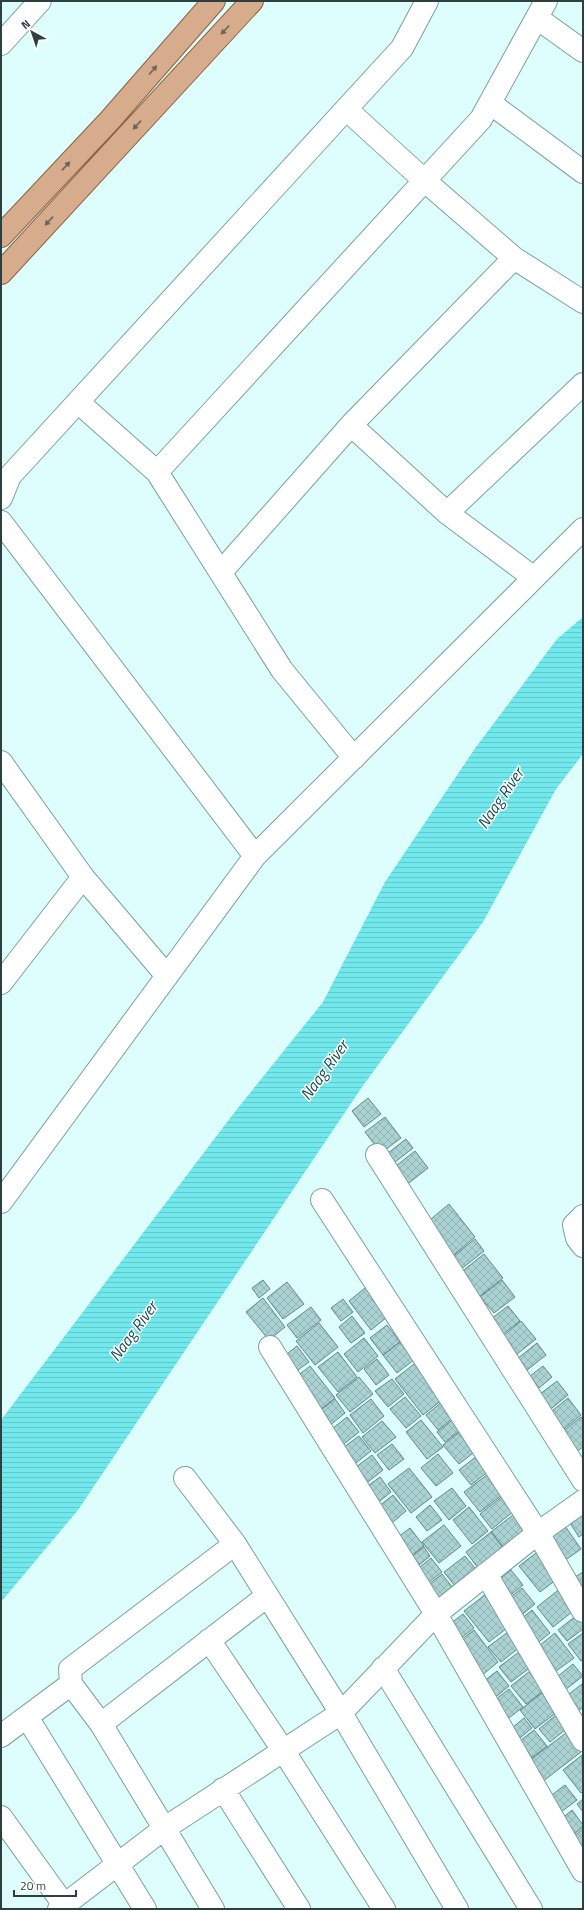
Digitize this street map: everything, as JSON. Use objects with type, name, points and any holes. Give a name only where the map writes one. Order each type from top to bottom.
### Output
[{"type":"main road","points":[[1,236],[110,120],[214,1]]},
{"type":"main road","points":[[1,273],[252,1]]},
{"type":"street","points":[[1,44],[40,1]]},
{"type":"street","points":[[1,498],[10,476],[402,48],[426,1]]},
{"type":"street","points":[[157,472],[482,119],[542,9],[583,51]]},
{"type":"street","points":[[490,104],[583,172]]},
{"type":"street","points":[[346,109],[425,181],[514,258],[583,302]]},
{"type":"street","points":[[221,572],[351,425],[514,258]]},
{"type":"street","points":[[447,513],[583,384]]},
{"type":"street","points":[[78,402],[157,472],[282,670],[354,758]]},
{"type":"street","points":[[351,425],[447,513],[534,578]]},
{"type":"street","points":[[1,522],[255,856]]},
{"type":"street","points":[[1,1202],[255,856],[583,529]]},
{"type":"street","points":[[1,762],[83,877],[167,976]]},
{"type":"street","points":[[1,984],[83,877]]},
{"type":"street","points":[[376,1155],[583,1480]]},
{"type":"street","points":[[322,1200],[538,1533],[583,1611]]},
{"type":"street","points":[[583,1216],[574,1225],[577,1238],[583,1246]]},
{"type":"street","points":[[270,1347],[436,1614],[583,1871]]},
{"type":"street","points":[[185,1478],[235,1544],[268,1596],[341,1713],[457,1909]]},
{"type":"street","points":[[1,1817],[64,1908],[164,1828],[341,1713],[436,1614],[538,1533],[583,1501]]},
{"type":"street","points":[[213,1909],[101,1724],[71,1684],[70,1669],[235,1544]]},
{"type":"street","points":[[486,1574],[583,1740]]},
{"type":"street","points":[[101,1724],[268,1596]]},
{"type":"street","points":[[209,1640],[283,1750],[384,1909]]},
{"type":"street","points":[[383,1668],[531,1909]]},
{"type":"street","points":[[1,1736],[71,1684]]},
{"type":"street","points":[[27,1717],[145,1909]]},
{"type":"street","points":[[223,1789],[299,1909]]},
{"type":"water","name":"Naag River","points":[[583,617],[583,754],[556,789],[483,922],[362,1087],[78,1510],[1,1602],[1,1420],[234,1113],[323,1002],[385,882],[476,747],[557,639]]},
{"type":"building","points":[[368,1098],[381,1114],[364,1127],[352,1111]]},
{"type":"building","points":[[385,1117],[401,1138],[381,1153],[365,1132]]},
{"type":"building","points":[[406,1139],[413,1148],[390,1166],[383,1157]]},
{"type":"building","points":[[415,1151],[428,1168],[405,1186],[392,1169]]},
{"type":"building","points":[[449,1204],[475,1237],[451,1257],[425,1224]]},
{"type":"building","points":[[475,1239],[484,1251],[460,1270],[451,1258]]},
{"type":"building","points":[[484,1254],[503,1278],[479,1297],[460,1273]]},
{"type":"building","points":[[263,1280],[270,1289],[259,1298],[252,1288]]},
{"type":"building","points":[[502,1280],[515,1297],[494,1313],[480,1297]]},
{"type":"building","points":[[287,1282],[304,1304],[283,1319],[267,1298]]},
{"type":"building","points":[[370,1284],[392,1313],[371,1330],[349,1301]]},
{"type":"building","points":[[263,1298],[285,1327],[269,1340],[246,1312]]},
{"type":"building","points":[[343,1299],[353,1312],[341,1321],[331,1308]]},
{"type":"building","points":[[508,1306],[520,1321],[503,1334],[491,1319]]},
{"type":"building","points":[[311,1307],[321,1320],[297,1338],[287,1325]]},
{"type":"building","points":[[352,1316],[365,1333],[351,1343],[339,1327]]},
{"type":"building","points":[[521,1321],[536,1339],[517,1354],[503,1336]]},
{"type":"building","points":[[319,1323],[338,1347],[315,1365],[296,1341]]},
{"type":"building","points":[[387,1325],[400,1342],[383,1355],[370,1338]]},
{"type":"building","points":[[364,1338],[378,1356],[358,1372],[344,1354]]},
{"type":"building","points":[[405,1338],[419,1356],[397,1373],[383,1355]]},
{"type":"building","points":[[537,1343],[546,1355],[526,1371],[517,1359]]},
{"type":"building","points":[[297,1346],[309,1362],[295,1372],[283,1357]]},
{"type":"building","points":[[338,1352],[357,1377],[338,1392],[318,1367]]},
{"type":"building","points":[[377,1359],[389,1375],[376,1385],[364,1369]]},
{"type":"building","points":[[419,1360],[447,1396],[423,1415],[395,1379]]},
{"type":"building","points":[[310,1366],[335,1398],[320,1410],[295,1378]]},
{"type":"building","points":[[543,1366],[552,1377],[539,1388],[530,1376]]},
{"type":"building","points":[[359,1377],[373,1394],[350,1412],[336,1395]]},
{"type":"building","points":[[392,1379],[404,1394],[388,1407],[375,1391]]},
{"type":"building","points":[[557,1381],[568,1395],[546,1413],[535,1398]]},
{"type":"building","points":[[405,1397],[421,1416],[406,1428],[390,1409]]},
{"type":"building","points":[[568,1398],[581,1415],[560,1432],[547,1415]]},
{"type":"building","points":[[335,1399],[345,1413],[329,1426],[318,1412]]},
{"type":"building","points":[[371,1399],[384,1416],[363,1433],[350,1415]]},
{"type":"building","points":[[442,1402],[454,1417],[438,1430],[426,1415]]},
{"type":"building","points":[[347,1417],[359,1432],[340,1447],[328,1432]]},
{"type":"building","points":[[581,1417],[583,1419],[583,1447],[576,1452],[561,1433]]},
{"type":"building","points":[[455,1418],[463,1428],[445,1442],[437,1432]]},
{"type":"building","points":[[421,1420],[443,1447],[427,1459],[406,1432]]},
{"type":"building","points":[[382,1421],[396,1437],[375,1453],[362,1437]]},
{"type":"building","points":[[461,1431],[477,1450],[459,1464],[443,1445]]},
{"type":"building","points":[[359,1436],[371,1451],[352,1466],[340,1450]]},
{"type":"building","points":[[392,1444],[404,1459],[389,1470],[377,1455]]},
{"type":"building","points":[[482,1452],[494,1467],[471,1485],[459,1470]]},
{"type":"building","points":[[438,1454],[453,1473],[436,1486],[421,1468]]},
{"type":"building","points":[[372,1455],[383,1470],[363,1486],[351,1471]]},
{"type":"building","points":[[409,1468],[432,1497],[411,1513],[388,1484]]},
{"type":"building","points":[[487,1475],[503,1494],[480,1512],[464,1492]]},
{"type":"building","points":[[380,1477],[391,1492],[375,1505],[362,1490]]},
{"type":"building","points":[[452,1488],[466,1506],[449,1520],[434,1501]]},
{"type":"building","points":[[393,1495],[406,1511],[386,1528],[373,1511]]},
{"type":"building","points":[[504,1495],[515,1510],[492,1529],[480,1514]]},
{"type":"building","points":[[430,1505],[442,1520],[427,1531],[416,1517]]},
{"type":"building","points":[[469,1507],[488,1531],[472,1544],[453,1520]]},
{"type":"building","points":[[518,1511],[533,1529],[506,1550],[491,1532]]},
{"type":"building","points":[[583,1514],[583,1534],[579,1537],[570,1523]]},
{"type":"building","points":[[444,1525],[461,1546],[439,1563],[422,1542]]},
{"type":"building","points":[[565,1526],[581,1549],[564,1561],[548,1538]]},
{"type":"building","points":[[410,1528],[424,1546],[407,1559],[393,1541]]},
{"type":"building","points":[[491,1532],[506,1552],[481,1572],[466,1552]]},
{"type":"building","points":[[424,1547],[430,1556],[412,1571],[405,1562]]},
{"type":"building","points":[[540,1550],[561,1576],[540,1592],[519,1566]]},
{"type":"building","points":[[465,1556],[479,1573],[458,1590],[444,1572]]},
{"type":"building","points":[[431,1558],[442,1572],[425,1585],[414,1572]]},
{"type":"building","points":[[511,1570],[523,1585],[507,1598],[495,1582]]},
{"type":"building","points":[[583,1572],[583,1593],[572,1579]]},
{"type":"building","points":[[442,1574],[457,1593],[439,1607],[424,1588]]},
{"type":"building","points":[[522,1588],[535,1604],[519,1617],[506,1601]]},
{"type":"building","points":[[561,1588],[577,1608],[553,1627],[537,1607]]},
{"type":"building","points":[[486,1594],[511,1625],[489,1642],[464,1611]]},
{"type":"building","points":[[532,1610],[550,1633],[535,1645],[517,1622]]},
{"type":"building","points":[[463,1614],[474,1628],[457,1641],[446,1627]]},
{"type":"building","points":[[577,1615],[583,1623],[583,1629],[567,1641],[558,1630]]},
{"type":"building","points":[[474,1630],[498,1662],[481,1676],[456,1644]]},
{"type":"building","points":[[508,1632],[520,1647],[501,1662],[488,1647]]},
{"type":"building","points":[[555,1633],[574,1658],[552,1674],[534,1650]]},
{"type":"building","points":[[583,1633],[583,1659],[581,1661],[568,1644]]},
{"type":"building","points":[[519,1652],[531,1667],[511,1682],[499,1667]]},
{"type":"building","points":[[573,1664],[583,1676],[561,1693],[552,1681]]},
{"type":"building","points":[[497,1671],[509,1686],[491,1701],[479,1685]]},
{"type":"building","points":[[530,1671],[545,1690],[526,1704],[511,1686]]},
{"type":"building","points":[[582,1684],[583,1707],[576,1713],[564,1698]]},
{"type":"building","points":[[509,1689],[523,1707],[505,1721],[491,1703]]},
{"type":"building","points":[[546,1690],[561,1709],[535,1729],[520,1710]]},
{"type":"building","points":[[556,1715],[566,1729],[550,1742],[539,1729]]},
{"type":"building","points":[[524,1718],[532,1728],[514,1743],[506,1733]]},
{"type":"building","points":[[534,1730],[547,1746],[529,1760],[516,1744]]},
{"type":"building","points":[[566,1733],[581,1752],[542,1782],[526,1763]]},
{"type":"building","points":[[582,1755],[583,1791],[581,1793],[563,1770]]},
{"type":"building","points":[[565,1785],[577,1800],[557,1815],[545,1800]]},
{"type":"building","points":[[583,1799],[583,1812],[577,1804]]},
{"type":"building","points":[[572,1810],[583,1827],[572,1836],[560,1820]]},
{"type":"building","points":[[583,1829],[583,1853],[571,1839]]}]
